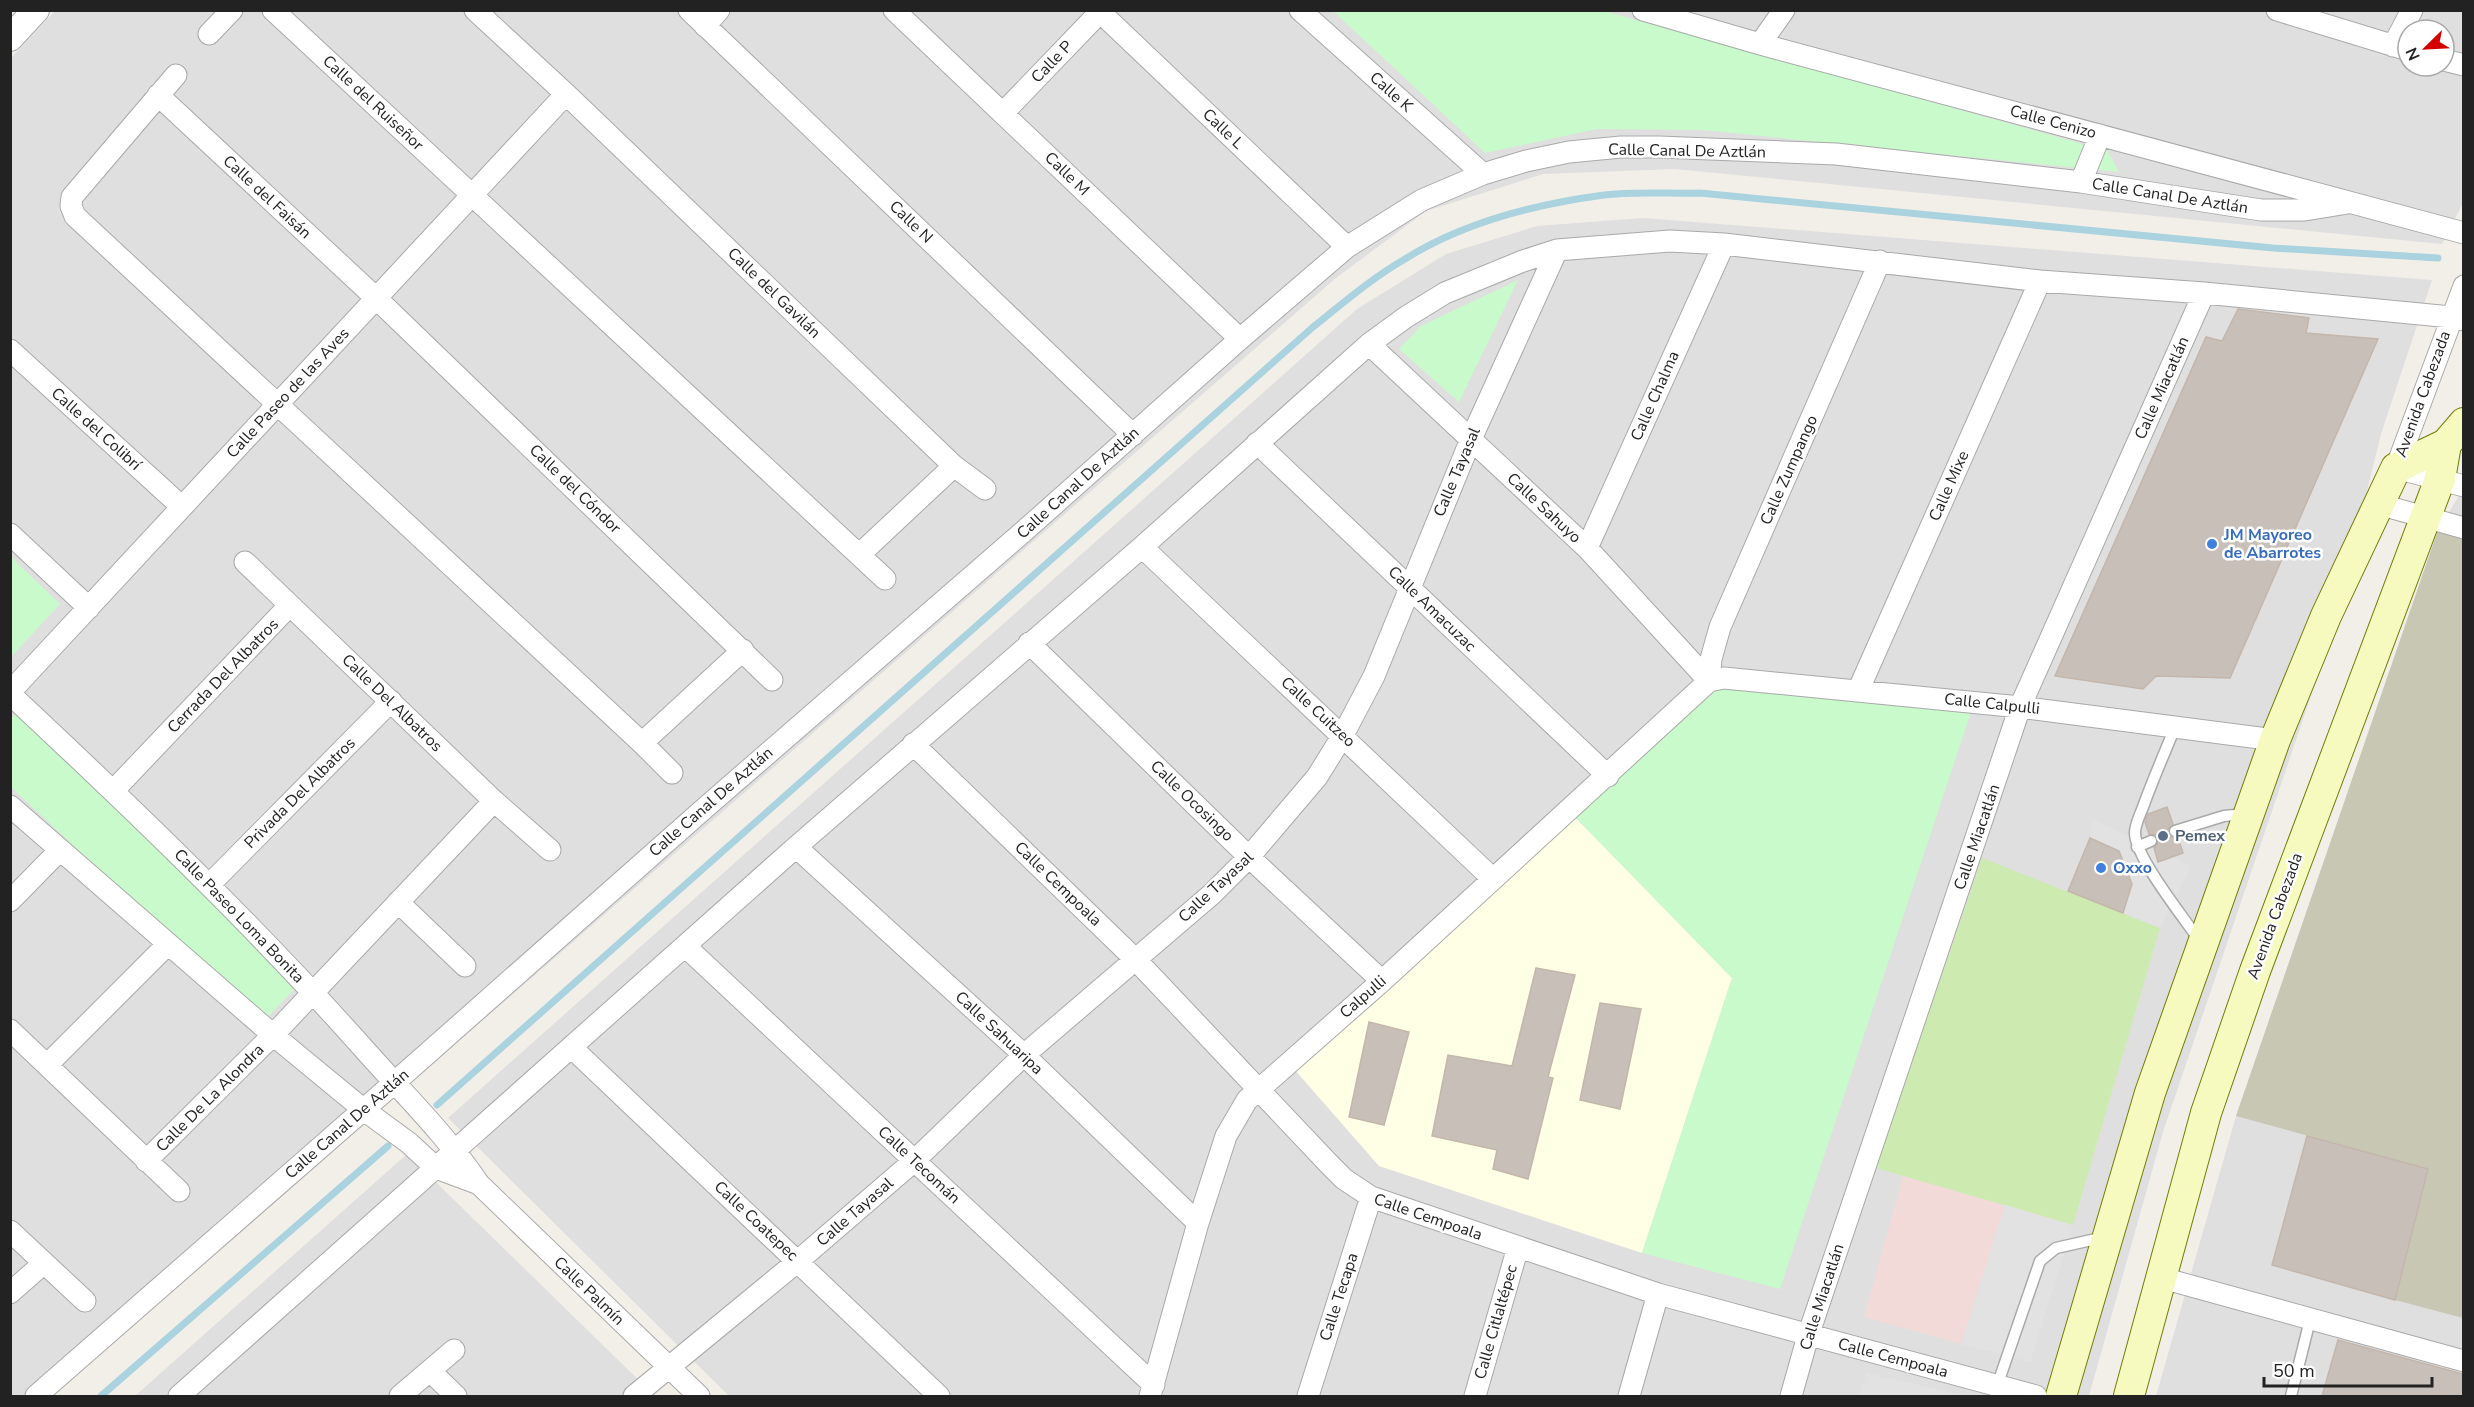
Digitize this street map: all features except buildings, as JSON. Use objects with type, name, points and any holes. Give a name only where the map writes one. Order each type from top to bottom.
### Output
[{"type":"main road","name":"Avenida Cabezada","points":[[2061,1396],[2150,1093],[2275,740],[2326,616],[2396,468],[2458,431]]},
{"type":"main road","name":"Avenida Cabezada","points":[[2129,1396],[2206,1113],[2255,971],[2426,517],[2452,482],[2458,431]]},
{"type":"street","points":[[10,38],[36,10]]},
{"type":"street","points":[[209,34],[232,10]]},
{"type":"street","name":"Calle del Ruiseñor","points":[[273,10],[473,195]]},
{"type":"street","points":[[475,10],[566,94]]},
{"type":"street","name":"Calle N","points":[[688,10],[712,18],[1132,435]]},
{"type":"street","name":"Calle M","points":[[894,10],[1240,339]]},
{"type":"street","name":"Calle K","points":[[1300,10],[1483,174]]},
{"type":"street","name":"Calle Cenizo","points":[[1643,10],[1760,44],[2463,233]]},
{"type":"street","points":[[1760,44],[1784,10]]},
{"type":"street","points":[[2277,10],[2396,46]]},
{"type":"street","name":"Calle P","points":[[1003,113],[1100,11]]},
{"type":"street","name":"Calle L","points":[[1100,11],[1347,247]]},
{"type":"street","points":[[176,75],[72,197],[71,206],[75,216],[672,773]]},
{"type":"street","name":"Calle Paseo de las Aves","points":[[10,693],[566,94]]},
{"type":"street","name":"Calle del Gavilán","points":[[566,94],[954,466],[985,489]]},
{"type":"street","name":"Calle del Faisán","points":[[158,95],[376,298]]},
{"type":"street","points":[[2081,182],[2100,135]]},
{"type":"street","name":"Calle Canal De Aztlán","points":[[36,1396],[706,807],[1023,532],[1240,339],[1347,247],[1422,200],[1483,174],[1569,152],[1621,147],[1659,147],[1836,154],[2081,182],[2261,210],[2305,210],[2348,203]]},
{"type":"street","points":[[473,195],[885,579]]},
{"type":"street","points":[[179,1396],[796,847],[1142,547],[1369,344],[1406,317],[1445,293],[1523,261],[1557,250],[1658,242],[1724,244],[2040,281],[2204,293],[2457,318]]},
{"type":"street","name":"Calle Chalma","points":[[1587,548],[1724,244]]},
{"type":"street","name":"Calle Tayasal","points":[[634,1396],[798,1261],[914,1161],[1024,1055],[1212,894],[1249,857],[1317,777],[1343,735],[1374,676],[1471,439],[1557,250]]},
{"type":"street","name":"Calle Zumpango","points":[[1709,681],[1711,659],[1720,627],[1880,261]]},
{"type":"street","name":"Calle Mixe","points":[[1858,691],[2040,281]]},
{"type":"street","name":"Avenida Cabezada","points":[[2396,468],[2457,318],[2463,286]]},
{"type":"street","name":"Calle Miacatlán","points":[[1791,1396],[1808,1336],[2020,706],[2204,293]]},
{"type":"street","name":"Calle del Cóndor","points":[[376,298],[772,680]]},
{"type":"street","name":"Calle Sahuyo","points":[[1369,344],[1587,548],[1709,681]]},
{"type":"street","name":"Calle del Colibrí","points":[[10,350],[182,507]]},
{"type":"street","name":"Calle Amacuzac","points":[[1257,443],[1608,776]]},
{"type":"street","points":[[859,555],[954,466]]},
{"type":"street","points":[[2396,468],[2452,482]]},
{"type":"street","points":[[2378,504],[2463,528]]},
{"type":"street","points":[[10,534],[88,608]]},
{"type":"street","name":"Calle Cuitzeo","points":[[1142,547],[1493,879]]},
{"type":"street","name":"Cerrada Del Albatros","points":[[114,791],[289,606],[245,562]]},
{"type":"street","name":"Calle Del Albatros","points":[[289,606],[494,801],[550,850]]},
{"type":"street","name":"Calle Ocosingo","points":[[1029,643],[1249,857],[1382,981]]},
{"type":"street","points":[[642,743],[743,651]]},
{"type":"street","name":"Calle Calpulli","points":[[1709,681],[1724,678],[2020,706],[2275,740]]},
{"type":"street","name":"Calpulli","points":[[1152,1390],[1198,1223],[1231,1125],[1247,1100],[1382,981],[1709,681]]},
{"type":"street","name":"Calle Paseo Loma Bonita","points":[[10,693],[209,885],[313,992],[456,1150]]},
{"type":"street","name":"Privada Del Albatros","points":[[209,885],[391,701]]},
{"type":"street","name":"Calle Cempoala","points":[[913,744],[1136,960],[1344,1179],[1371,1197],[1658,1294],[2036,1396]]},
{"type":"street","points":[[273,1035],[494,801]]},
{"type":"street","points":[[10,806],[166,945],[364,1110],[409,1143],[436,1168]]},
{"type":"street","name":"Calle Sahuaripa","points":[[796,847],[1024,1055],[1198,1223]]},
{"type":"street","points":[[10,901],[60,850]]},
{"type":"street","points":[[398,902],[465,966]]},
{"type":"street","points":[[47,1065],[166,945]]},
{"type":"street","name":"Calle Tecomán","points":[[685,946],[914,1161],[1152,1390]]},
{"type":"street","name":"Calle De La Alondra","points":[[10,1030],[179,1191]]},
{"type":"street","name":"Calle De La Alondra","points":[[146,1161],[273,1035]]},
{"type":"street","name":"Calle Coatepec","points":[[571,1047],[939,1396]]},
{"type":"street","name":"Calle Palmín","points":[[456,1150],[480,1184],[699,1396]]},
{"type":"street","name":"Calle Palmín","points":[[436,1168],[480,1184]]},
{"type":"street","name":"Calle Tecapa","points":[[1308,1396],[1371,1197]]},
{"type":"street","points":[[10,1231],[85,1301]]},
{"type":"street","name":"Calle Citlaltépec","points":[[1475,1396],[1518,1248]]},
{"type":"street","points":[[10,1293],[44,1263]]},
{"type":"street","points":[[2162,1278],[2463,1361]]},
{"type":"street","points":[[1629,1396],[1658,1294]]},
{"type":"street","points":[[400,1396],[454,1350]]},
{"type":"street","points":[[430,1371],[456,1396]]},
{"type":"lane","points":[[2176,725],[2150,786],[2135,833],[2137,847],[2202,945]]},
{"type":"lane","points":[[2175,831],[2224,816],[2249,814]]},
{"type":"lane","points":[[2137,847],[2151,841]]},
{"type":"lane","points":[[1997,1386],[2040,1261],[2056,1248],[2108,1237]]},
{"type":"lane","points":[[2291,1396],[2310,1320]]},
{"type":"shaded area","points":[[56,10],[2463,11],[2463,203],[2442,244],[1675,169],[1543,174],[1426,211],[1336,278],[51,1396],[11,1396],[10,59]]},
{"type":"shaded area","points":[[1643,218],[2432,280],[2381,434],[2331,637],[2163,1132],[2089,1396],[729,1396],[448,1118],[1357,309],[1446,254],[1537,226]]},
{"type":"shaded area","points":[[2463,489],[2463,1396],[2156,1396],[2236,1116],[2438,530]]},
{"type":"shaded area","points":[[2438,530],[2463,537],[2463,1318],[2395,1300],[2428,1169],[2236,1116]]},
{"type":"shaded area","points":[[1574,816],[1732,978],[1642,1253],[1379,1166],[1294,1069]]},
{"type":"shaded area","points":[[2092,819],[2191,866],[2160,928],[2123,913],[2132,884],[2119,852],[2090,838]]},
{"type":"shaded area","points":[[407,1154],[655,1396],[135,1396]]},
{"type":"shaded area","points":[[1903,1176],[2005,1205],[1961,1344],[1864,1317]]},
{"type":"shaded area","points":[[2005,1205],[2073,1225],[2030,1362],[1961,1344]]},
{"type":"shaded area","points":[[1867,1373],[1965,1396],[1858,1396]]},
{"type":"green space","points":[[1333,11],[1604,11],[2108,151],[2119,172],[1702,130],[1597,129],[1485,153]]},
{"type":"green space","points":[[1518,280],[1459,402],[1399,349],[1421,326]]},
{"type":"green space","points":[[10,556],[60,604],[11,657],[10,657]]},
{"type":"green space","points":[[1715,687],[1971,712],[1780,1289],[1642,1253],[1732,978],[1574,816]]},
{"type":"green space","points":[[17,712],[298,985],[262,1023],[11,787],[11,719]]},
{"type":"green space","points":[[1982,858],[2160,928],[2073,1225],[1876,1168]]},
{"type":"waterway","points":[[437,1105],[1313,327],[1381,274],[1451,235],[1501,216],[1578,199],[1628,193],[1700,193],[2273,248],[2438,258]]},
{"type":"waterway","points":[[101,1396],[388,1146]]},
{"type":"place","name":"JM Mayoreo de Abarrotes","points":[[2212,544]]},
{"type":"place","name":"Pemex","points":[[2163,836]]},
{"type":"place","name":"Oxxo","points":[[2101,868]]}]
